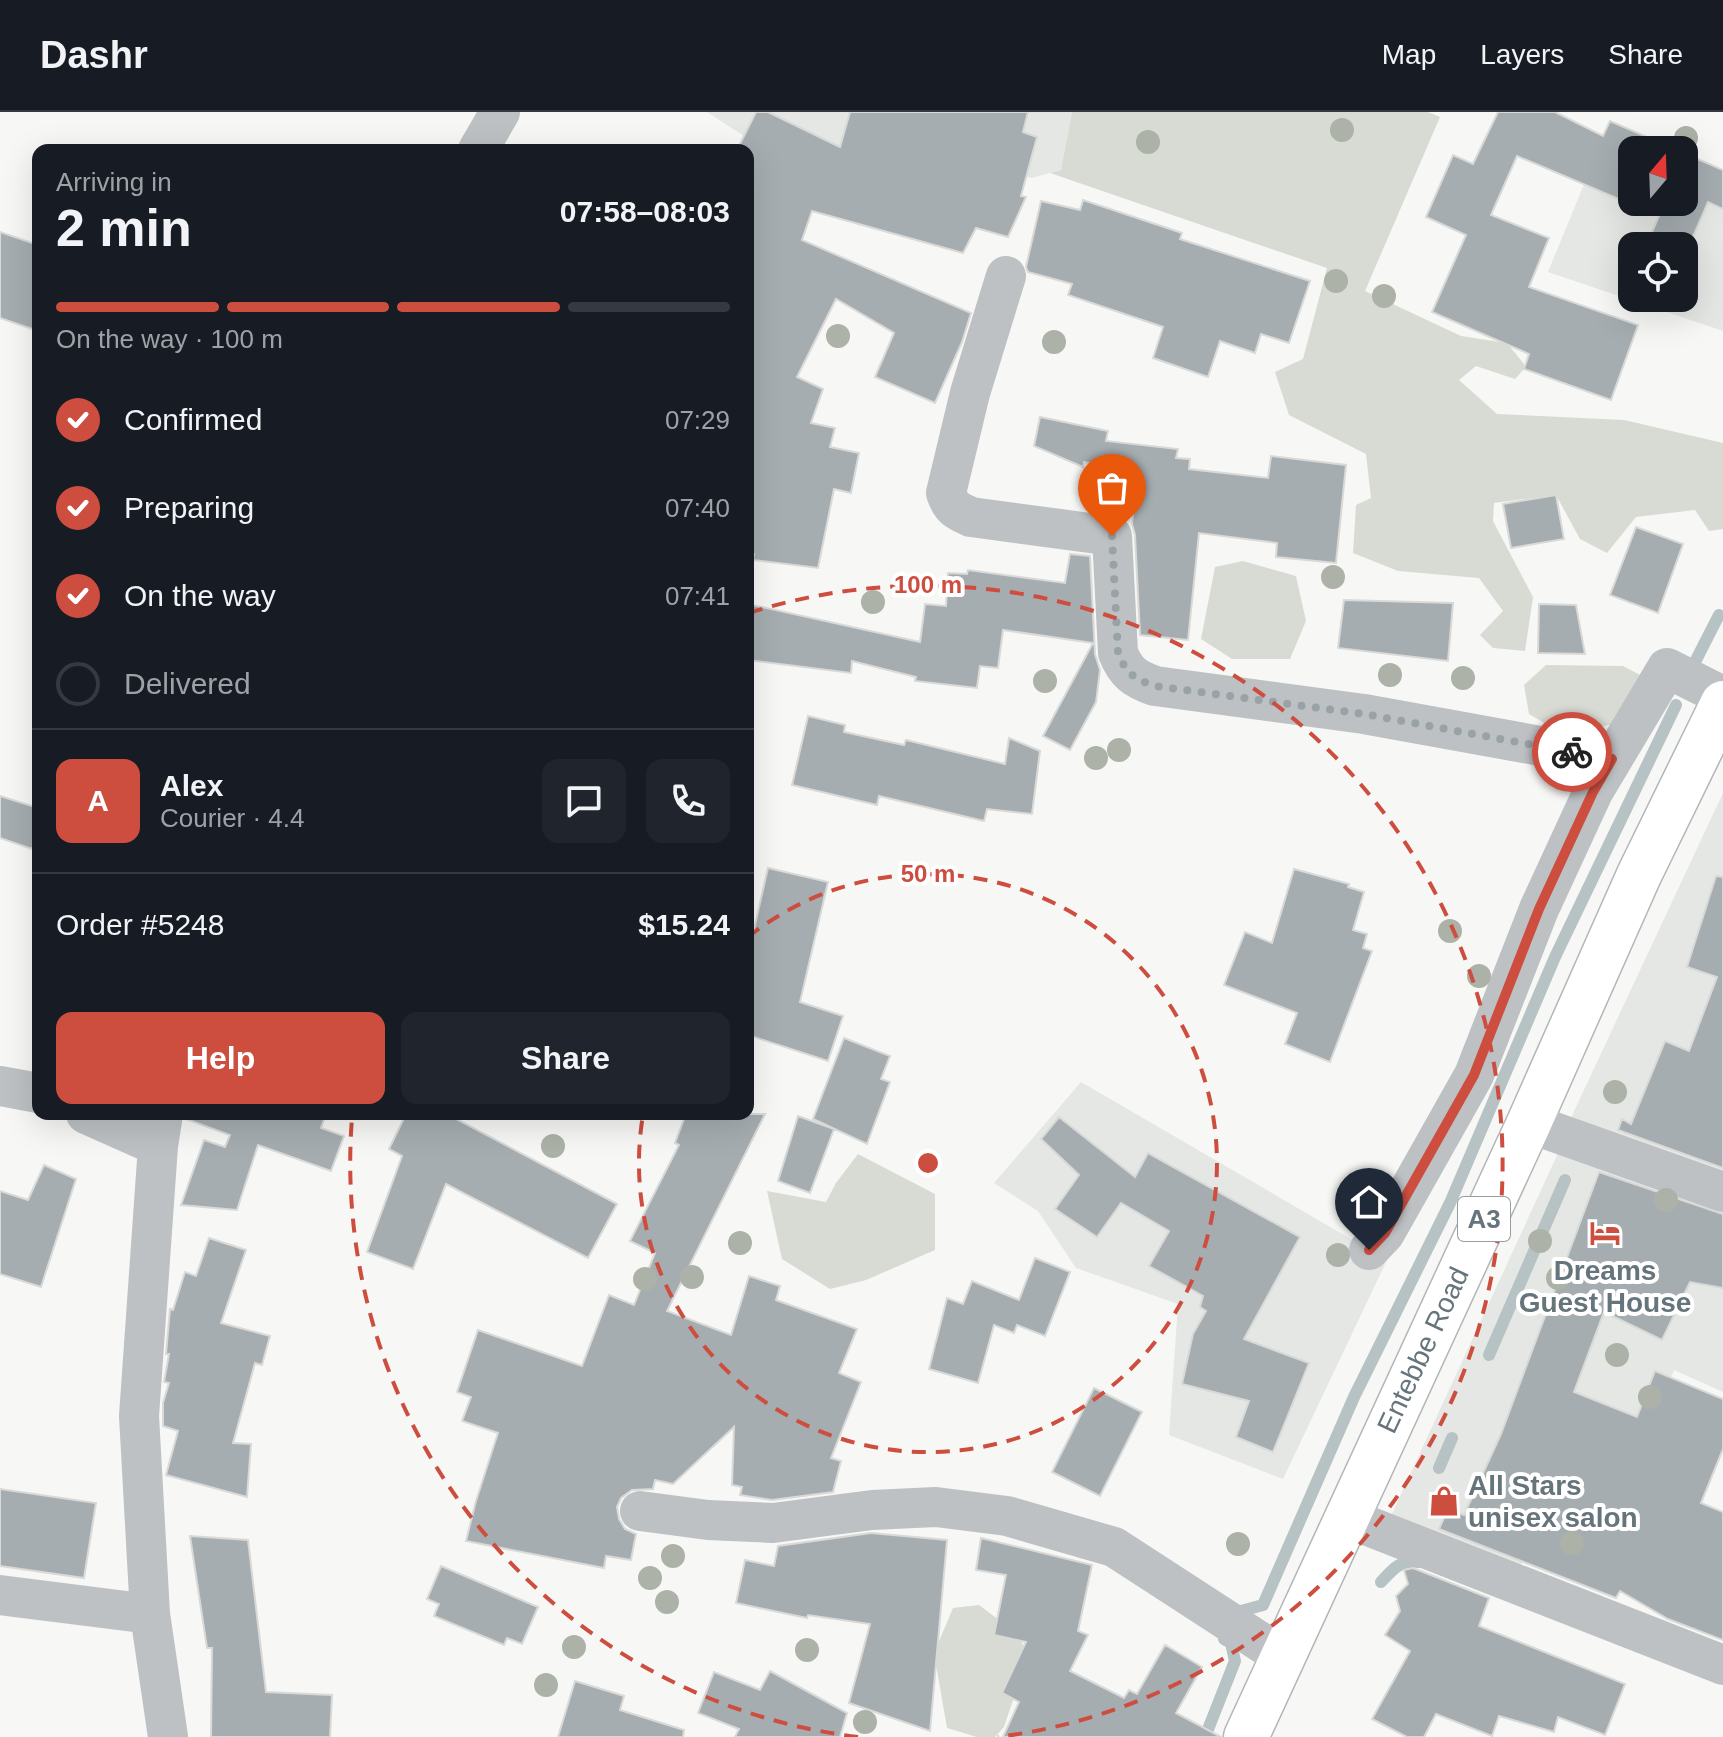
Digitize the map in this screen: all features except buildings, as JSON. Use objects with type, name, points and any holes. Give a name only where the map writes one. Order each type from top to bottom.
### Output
[{"type":"main road","name":"Entebbe Road","points":[[1246,1737],[1529,1123],[1639,875],[1723,703]]},
{"type":"street","points":[[481,144],[500,112]]},
{"type":"street","points":[[1006,276],[970,393],[946,493],[957,511],[971,517],[1112,536],[1118,653],[1125,671],[1136,680],[1155,686],[1364,714],[1612,759]]},
{"type":"street","points":[[1369,1250],[1385,1233],[1474,1075],[1539,909],[1593,792],[1667,668],[1723,696]]},
{"type":"street","points":[[0,1086],[32,1092]]},
{"type":"street","points":[[114,1120],[161,1130],[139,1416],[150,1614],[168,1737]]},
{"type":"street","points":[[1529,1123],[1723,1192]]},
{"type":"street","points":[[640,1511],[708,1520],[773,1523],[872,1510],[936,1507],[1007,1516],[1114,1547],[1282,1656]]},
{"type":"street","points":[[1345,1517],[1723,1665]]},
{"type":"street","points":[[0,1595],[150,1614]]},
{"type":"shaded area","points":[[707,112],[1072,112],[1061,170],[1031,178],[941,153],[914,215],[744,136]]},
{"type":"shaded area","points":[[1072,112],[1428,112],[1440,117],[1365,291],[1461,336],[1507,343],[1524,364],[1524,369],[1515,379],[1476,366],[1459,380],[1497,414],[1624,420],[1723,443],[1723,529],[1709,531],[1695,510],[1636,517],[1607,553],[1580,539],[1556,495],[1494,503],[1493,521],[1533,597],[1525,651],[1493,648],[1480,635],[1503,611],[1479,578],[1398,571],[1353,553],[1356,505],[1371,498],[1366,454],[1289,415],[1275,372],[1303,359],[1327,268],[1050,173],[1061,170]]},
{"type":"shaded area","points":[[1610,121],[1645,136],[1618,136],[1618,216],[1698,216],[1698,191],[1723,170],[1723,331],[1667,312],[1698,312],[1698,232],[1618,232],[1618,296],[1548,272]]},
{"type":"shaded area","points":[[1243,561],[1296,576],[1306,621],[1290,659],[1232,659],[1201,639],[1215,567]]},
{"type":"shaded area","points":[[1546,665],[1623,666],[1640,675],[1610,725],[1562,733],[1529,714],[1524,685]]},
{"type":"shaded area","points":[[1723,793],[1723,1184],[1568,1124]]},
{"type":"shaded area","points":[[1081,1082],[1387,1260],[1283,1479],[1169,1435],[1178,1304],[1076,1268],[1038,1211],[994,1183]]},
{"type":"shaded area","points":[[1559,1151],[1723,1211],[1723,1392],[1674,1370],[1601,1534],[1526,1557],[1517,1571],[1391,1516]]},
{"type":"shaded area","points":[[858,1154],[935,1194],[935,1250],[866,1280],[830,1289],[782,1259],[767,1191],[826,1202]]},
{"type":"shaded area","points":[[979,1605],[1011,1629],[1029,1652],[1004,1727],[995,1737],[977,1737],[947,1728],[934,1653],[953,1608]]},
{"type":"waterway","points":[[1694,664],[1719,615]]},
{"type":"waterway","points":[[1241,1611],[1263,1605],[1354,1397],[1450,1203],[1555,957],[1676,705]]},
{"type":"waterway","points":[[1489,1355],[1565,1180]]},
{"type":"waterway","points":[[1439,1468],[1452,1438]]},
{"type":"waterway","points":[[1381,1582],[1402,1564],[1418,1562]]},
{"type":"waterway","points":[[1205,1737],[1235,1661],[1231,1643],[1224,1639]]},
{"type":"way so far","points":[[1112,536],[1118,653],[1125,671],[1136,680],[1155,686],[1364,714],[1572,752]]},
{"type":"place","name":"Dreams Guest House","points":[[1605,1233]]},
{"type":"place","name":"All Stars unisex salon","points":[[1444,1501]]},
{"type":"route","points":[[1369,1250],[1385,1233],[1474,1075],[1539,909],[1593,792],[1612,759],[1572,752]]}]
